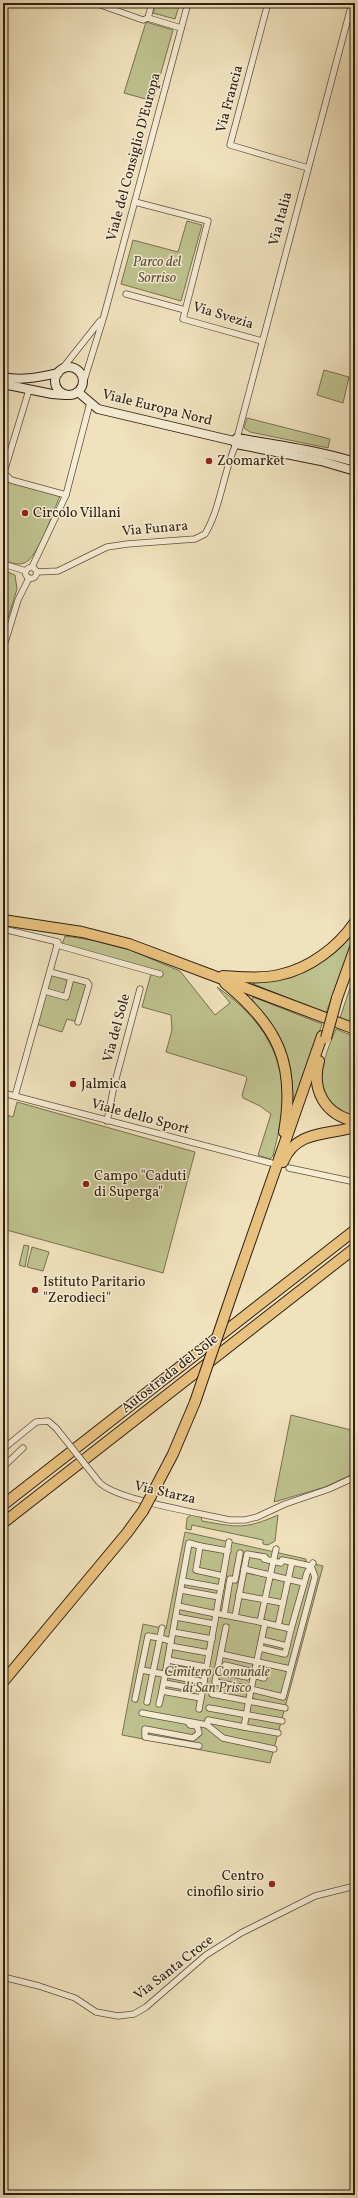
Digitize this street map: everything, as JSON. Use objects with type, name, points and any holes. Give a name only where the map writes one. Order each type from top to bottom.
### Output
[{"type":"highway","points":[[3,920],[105,936],[150,950],[355,1029]]},
{"type":"highway","points":[[216,975],[252,977],[279,975],[294,971],[310,963],[337,943],[355,922]]},
{"type":"highway","points":[[275,1162],[291,1127],[355,948]]},
{"type":"highway","points":[[3,1682],[127,1533],[143,1511],[173,1454],[195,1402],[235,1285],[259,1221],[288,1113],[287,1078],[283,1059],[275,1037],[264,1020],[241,995],[216,975]]},
{"type":"highway","points":[[324,1037],[317,1070],[319,1094],[332,1111],[342,1117],[355,1120]]},
{"type":"highway","points":[[259,1221],[271,1197],[285,1157],[295,1145],[315,1134],[355,1127]]},
{"type":"highway","name":"Autostrada del Sole","points":[[3,1505],[355,1230]]},
{"type":"highway","name":"Autostrada del Sole","points":[[3,1523],[355,1248]]},
{"type":"street","points":[[95,3],[143,20],[148,18],[181,28]]},
{"type":"street","points":[[148,18],[152,3]]},
{"type":"street","name":"Viale del Consiglio D'Europa","points":[[83,384],[104,316],[188,3]]},
{"type":"street","name":"Via Francia","points":[[268,3],[230,145],[308,168]]},
{"type":"street","name":"Via Italia","points":[[235,441],[352,3]]},
{"type":"street","points":[[126,294],[185,310],[208,221],[135,202]]},
{"type":"street","name":"Via Svezia","points":[[185,310],[183,319],[262,340]]},
{"type":"street","name":"Viale del Consiglio D'Europa","points":[[60,371],[85,343],[104,316]]},
{"type":"street","points":[[3,377],[14,380],[32,379],[75,368],[82,374],[83,384],[78,392],[69,395],[29,390],[3,384]]},
{"type":"street","points":[[60,371],[56,385],[61,392],[69,395]]},
{"type":"street","points":[[29,390],[4,472],[11,480],[66,495]]},
{"type":"street","name":"Viale Europa Nord","points":[[78,392],[98,409],[235,441]]},
{"type":"street","points":[[26,571],[32,567],[66,495],[90,403]]},
{"type":"street","points":[[235,441],[321,452],[355,462]]},
{"type":"street","points":[[235,441],[321,461],[355,471]]},
{"type":"street","name":"Via Funara","points":[[37,572],[58,571],[107,547],[195,539],[205,534],[215,510],[235,441]]},
{"type":"street","points":[[3,564],[26,571],[29,578],[18,600],[3,649]]},
{"type":"street","points":[[29,578],[34,578],[37,572],[32,567]]},
{"type":"street","points":[[3,929],[58,942],[57,944],[160,974]]},
{"type":"street","points":[[15,1096],[57,944]]},
{"type":"street","points":[[50,972],[86,982],[89,985],[78,1022]]},
{"type":"street","points":[[45,991],[66,997],[71,978]]},
{"type":"street","name":"Via del Sole","points":[[107,1121],[114,1086],[140,989]]},
{"type":"street","name":"Viale dello Sport","points":[[3,1093],[107,1121],[275,1162]]},
{"type":"street","points":[[289,1168],[355,1182]]},
{"type":"street","name":"Via Starza","points":[[3,1448],[36,1422],[48,1421],[56,1428],[104,1488],[135,1499],[229,1520],[245,1520],[329,1489],[355,1477]]},
{"type":"street","points":[[3,1467],[23,1448]]},
{"type":"street","points":[[220,1614],[220,1588],[229,1542]]},
{"type":"street","points":[[159,1704],[189,1544],[228,1551]]},
{"type":"street","points":[[196,1570],[200,1546]]},
{"type":"street","points":[[244,1727],[251,1689],[251,1675],[262,1640],[265,1600],[276,1549]]},
{"type":"street","points":[[199,1709],[214,1624],[220,1614],[230,1579],[235,1580],[240,1553]]},
{"type":"street","points":[[235,1617],[247,1554],[264,1557],[264,1559],[273,1561],[312,1565]]},
{"type":"street","points":[[278,1626],[292,1562]]},
{"type":"street","points":[[260,1648],[285,1654],[304,1583],[312,1565]]},
{"type":"street","points":[[226,1628],[221,1654],[221,1668],[213,1682],[283,1697],[315,1577],[312,1565]]},
{"type":"street","points":[[185,1568],[223,1576]]},
{"type":"street","points":[[244,1569],[304,1583]]},
{"type":"street","points":[[182,1582],[220,1588]]},
{"type":"street","points":[[181,1590],[219,1597]]},
{"type":"street","points":[[239,1594],[283,1603]]},
{"type":"street","points":[[178,1606],[263,1622],[291,1629]]},
{"type":"street","points":[[176,1618],[214,1624]]},
{"type":"street","points":[[147,1702],[162,1628]]},
{"type":"street","points":[[173,1632],[212,1639]]},
{"type":"street","points":[[136,1699],[148,1636],[160,1638],[171,1643],[209,1653]]},
{"type":"street","points":[[262,1640],[287,1646]]},
{"type":"street","points":[[221,1654],[290,1669]]},
{"type":"street","points":[[168,1660],[206,1667]]},
{"type":"street","points":[[166,1667],[205,1675]]},
{"type":"street","points":[[221,1668],[223,1672],[247,1677],[251,1675],[264,1678]]},
{"type":"street","points":[[141,1670],[204,1682]]},
{"type":"street","points":[[164,1683],[202,1690]]},
{"type":"street","points":[[162,1691],[201,1698]]},
{"type":"street","points":[[212,1694],[285,1708]]},
{"type":"street","points":[[209,1708],[282,1720]]},
{"type":"street","points":[[142,1713],[207,1725],[216,1734],[223,1738],[274,1749]]},
{"type":"street","points":[[207,1725],[208,1720],[278,1733]]},
{"type":"street","points":[[188,1722],[190,1725],[197,1726],[199,1732],[193,1738],[145,1729],[144,1736],[200,1746]]},
{"type":"street","name":"Via Santa Croce","points":[[3,1977],[39,1986],[75,1998],[96,2012],[118,2016],[134,2014],[146,2007],[206,1955],[241,1933],[315,1896],[355,1886]]},
{"type":"green space","points":[[156,3],[180,3],[175,19],[153,13]]},
{"type":"green space","points":[[146,22],[173,30],[153,101],[124,93]]},
{"type":"green space","name":"Parco del Sorriso","points":[[187,221],[202,225],[181,301],[121,284],[133,240],[178,252]]},
{"type":"green space","points":[[324,370],[349,377],[343,403],[317,395]]},
{"type":"green space","points":[[247,418],[330,439],[328,448],[250,432],[244,428]]},
{"type":"green space","points":[[9,482],[60,496],[45,534],[35,553],[29,560],[21,564],[3,560],[3,484]]},
{"type":"green space","points":[[3,570],[15,575],[17,589],[8,618],[3,616]]},
{"type":"green space","points":[[65,936],[92,940],[130,950],[180,971],[215,1015],[230,1003],[217,987],[247,1012],[269,1041],[276,1057],[281,1075],[283,1094],[282,1114],[273,1156],[270,1159],[258,1155],[271,1114],[260,1106],[243,1098],[242,1095],[247,1078],[245,1076],[166,1052],[172,1030],[171,1015],[142,1007],[151,974],[61,948]]},
{"type":"green space","points":[[350,937],[353,940],[326,1013],[253,984],[254,982],[296,973],[317,964]]},
{"type":"green space","points":[[50,972],[89,985],[78,1022],[67,1019],[62,1032],[36,1024]]},
{"type":"green space","points":[[355,973],[355,1024],[340,1018]]},
{"type":"green space","points":[[253,997],[322,1024],[293,1107],[291,1077],[284,1050],[271,1025],[252,1001]]},
{"type":"green space","points":[[336,1029],[355,1037],[355,1118],[340,1111],[329,1103],[324,1092],[322,1069],[330,1042]]},
{"type":"green space","points":[[17,1102],[195,1152],[163,1273],[3,1229],[3,1114],[13,1117]]},
{"type":"green space","points":[[24,1245],[29,1246],[25,1267],[19,1265]]},
{"type":"green space","points":[[32,1247],[49,1252],[43,1271],[27,1267]]},
{"type":"green space","points":[[291,1415],[355,1431],[355,1473],[325,1487],[274,1502]]},
{"type":"green space","points":[[192,1514],[201,1516],[202,1521],[232,1526],[257,1523],[278,1515],[275,1541],[268,1545],[263,1544],[263,1540],[192,1525],[191,1530],[186,1529],[187,1518]]},
{"type":"green space","name":"Cimitero Comunale di San Prisco","points":[[185,1532],[306,1559],[306,1562],[323,1566],[270,1763],[122,1735],[143,1624],[166,1629]]},
{"type":"tunnel","points":[[220,1660],[255,1668]]},
{"type":"tunnel","points":[[216,1675],[252,1683]]},
{"type":"place","name":"Zoomarket","points":[[209,461]]},
{"type":"place","name":"Circolo Villani","points":[[25,513]]},
{"type":"place","name":"Jalmica","points":[[73,1084]]},
{"type":"place","name":"Campo \"Caduti di Superga\"","points":[[86,1184]]},
{"type":"place","name":"Istituto Paritario \"Zerodieci\"","points":[[35,1290]]},
{"type":"place","name":"Centro cinofilo sirio","points":[[272,1884]]}]
